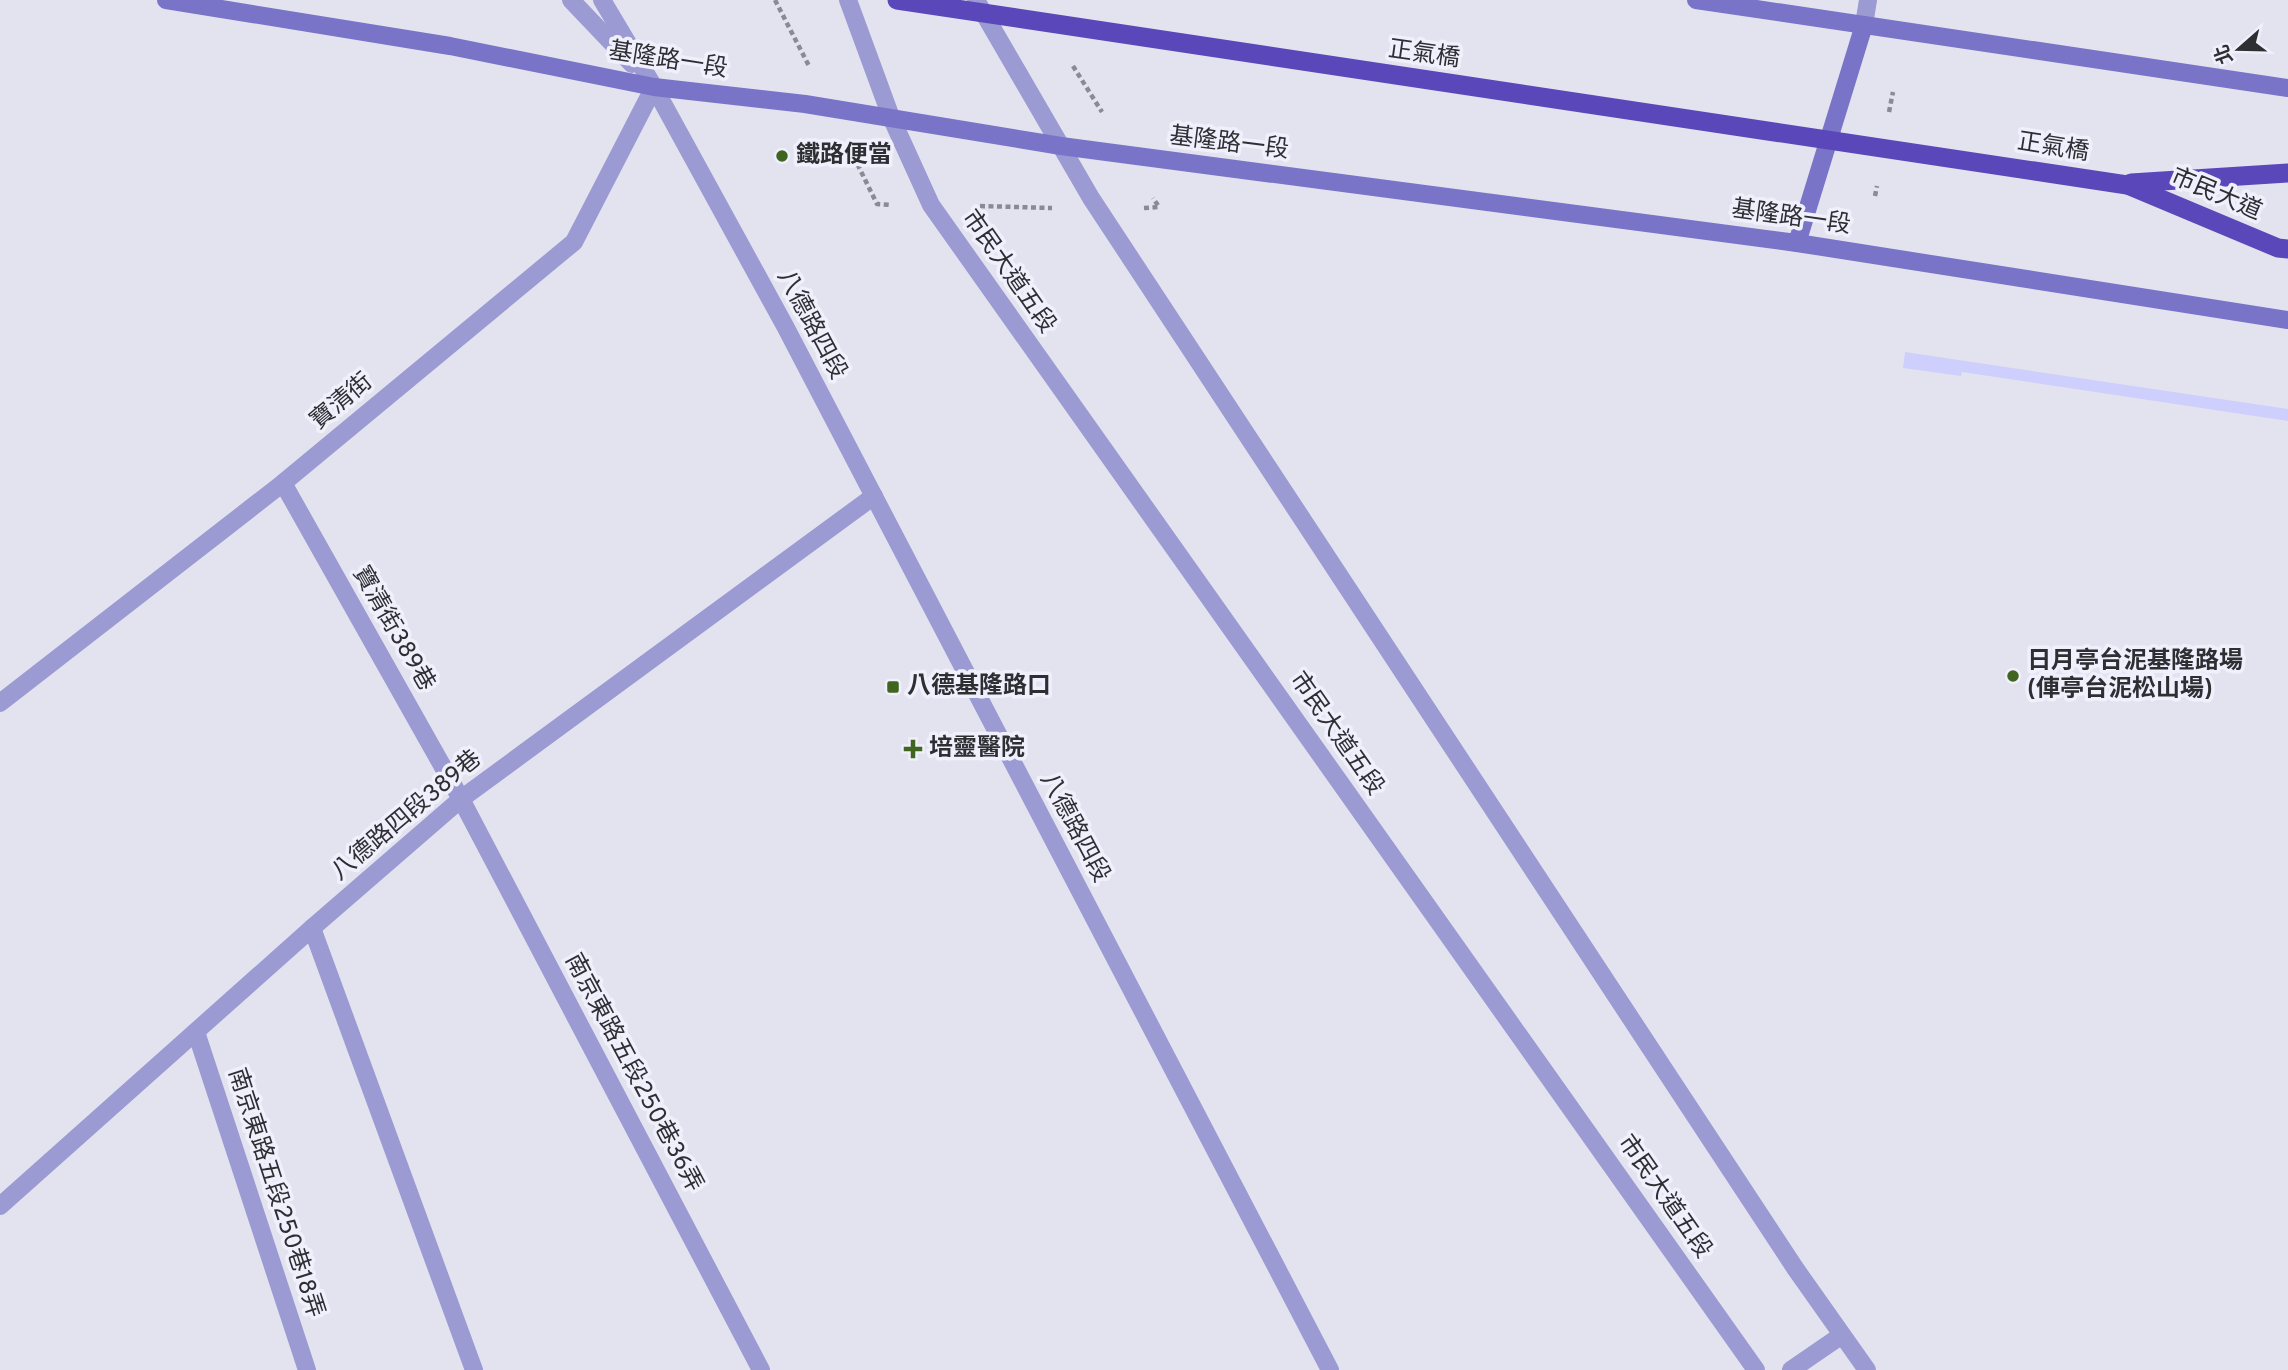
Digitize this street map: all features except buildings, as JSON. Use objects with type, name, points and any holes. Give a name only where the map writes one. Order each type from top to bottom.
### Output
[{"type":"highway","name":"正氣橋","points":[[890,0],[2126,184]]},
{"type":"highway","name":"正氣橋","points":[[897,0],[2147,188]]},
{"type":"highway","points":[[2126,184],[2288,175]]},
{"type":"highway","points":[[2147,188],[2288,175]]},
{"type":"highway","name":"市民大道","points":[[2126,184],[2278,248],[2288,247]]},
{"type":"highway","name":"市民大道","points":[[2147,188],[2288,247]]},
{"type":"main road","name":"基隆路一段","points":[[166,0],[450,46],[654,87],[805,104],[1061,146],[1797,243],[2288,320]]},
{"type":"main road","points":[[1696,0],[2288,89]]},
{"type":"main road","points":[[1797,243],[1864,25]]},
{"type":"street","name":"八德路四段","points":[[571,0],[654,87]]},
{"type":"street","name":"八德路四段","points":[[602,0],[654,87],[785,326],[1331,1370]]},
{"type":"street","name":"市民大道五段","points":[[848,0],[891,117],[931,205],[1756,1370]]},
{"type":"street","points":[[976,0],[1099,210],[1787,1256],[1867,1370]]},
{"type":"street","points":[[1864,25],[1868,0]]},
{"type":"street","name":"寶清街","points":[[0,703],[283,483],[574,242],[654,87]]},
{"type":"street","name":"寶清街389巷","points":[[283,483],[461,799]]},
{"type":"street","name":"八德路四段389巷","points":[[0,1206],[461,799],[874,496]]},
{"type":"street","name":"南京東路五段250巷36弄","points":[[461,799],[761,1370]]},
{"type":"street","points":[[312,928],[474,1370]]},
{"type":"street","name":"南京東路五段250巷18弄","points":[[196,1032],[307,1370]]},
{"type":"street","points":[[1791,1370],[1842,1335]]},
{"type":"path","points":[[931,205],[1099,210],[1159,208],[1066,55]]},
{"type":"shaded area","points":[[1905,352],[2288,409],[2288,421],[1962,372],[1961,376],[1903,368]]},
{"type":"place","name":"鐵路便當","points":[[782,156]]},
{"type":"place","name":"日月亭台泥基隆路場 (俥亭台泥松山場)","points":[[2013,676]]},
{"type":"place","name":"八德基隆路口","points":[[893,687]]},
{"type":"place","name":"培靈醫院","points":[[913,749]]}]
